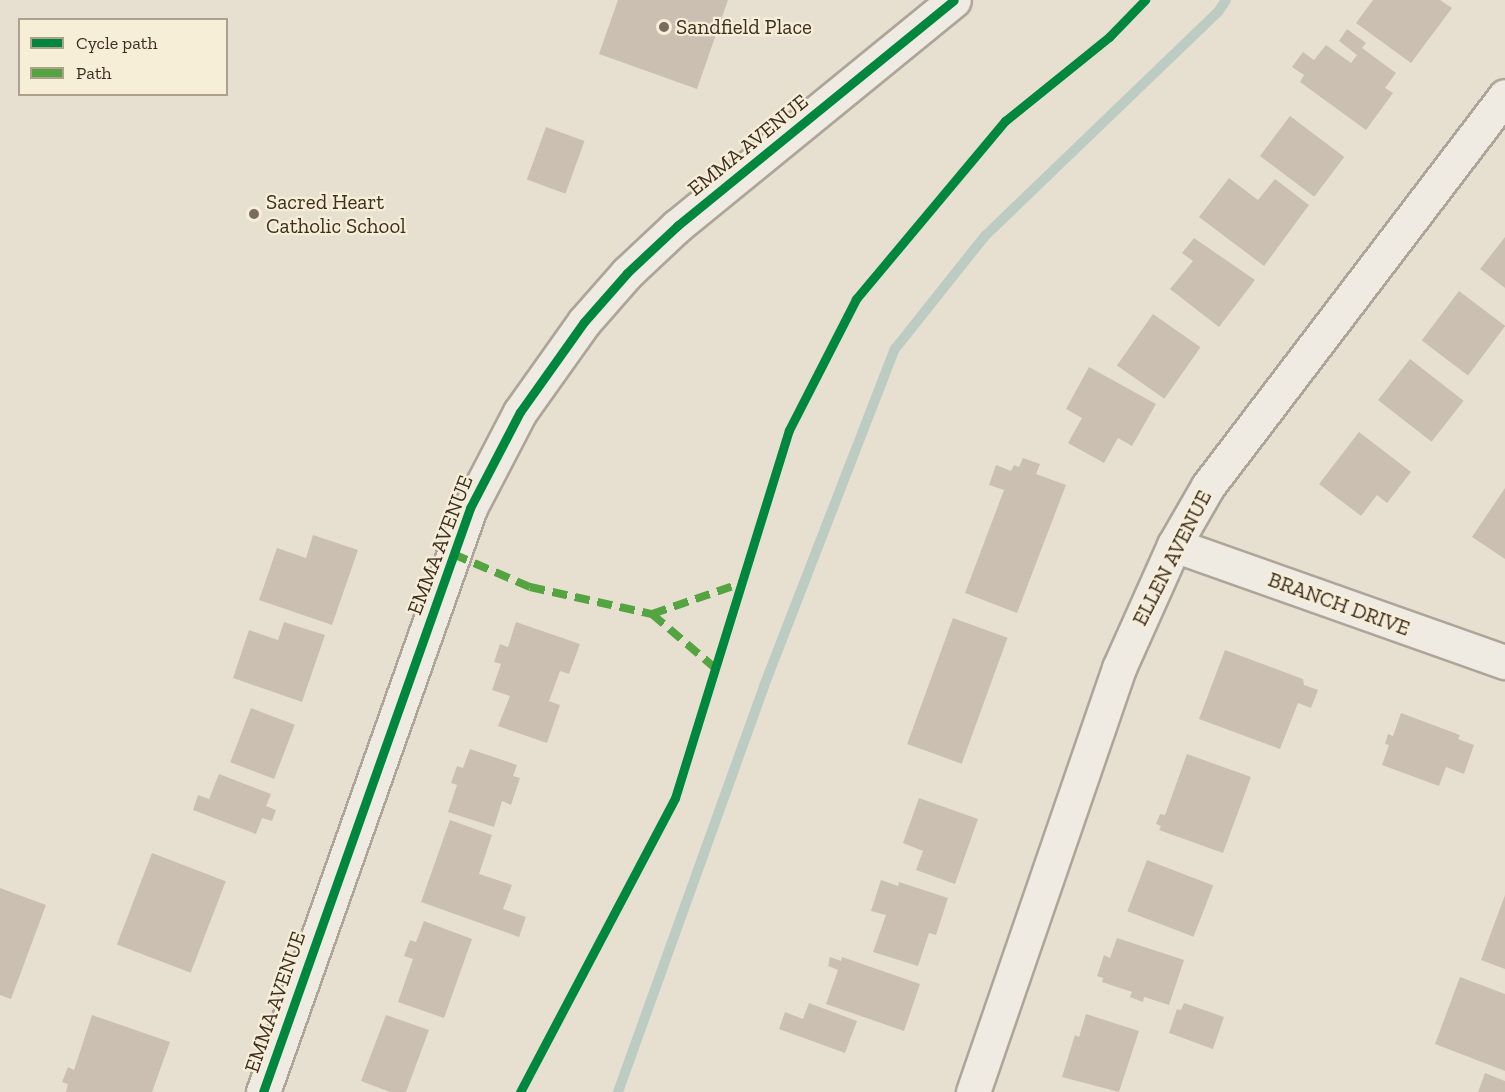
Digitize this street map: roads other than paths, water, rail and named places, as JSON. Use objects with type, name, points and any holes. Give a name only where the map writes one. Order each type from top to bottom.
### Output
[{"type":"street","name":"EMMA AVENUE","points":[[263,1092],[470,508],[520,412],[584,322],[652,249],[954,0]]},
{"type":"street","name":"ELLEN AVENUE","points":[[973,1092],[1119,668],[1174,545],[1208,486],[1505,96]]},
{"type":"street","name":"BRANCH DRIVE","points":[[1174,545],[1505,662]]},
{"type":"waterway","points":[[618,1092],[764,686],[895,349],[985,236],[1218,12],[1226,0]]},
{"type":"place","name":"Sandfield Place","points":[[664,27]]},
{"type":"place","name":"Sacred Heart Catholic School","points":[[254,214]]}]
